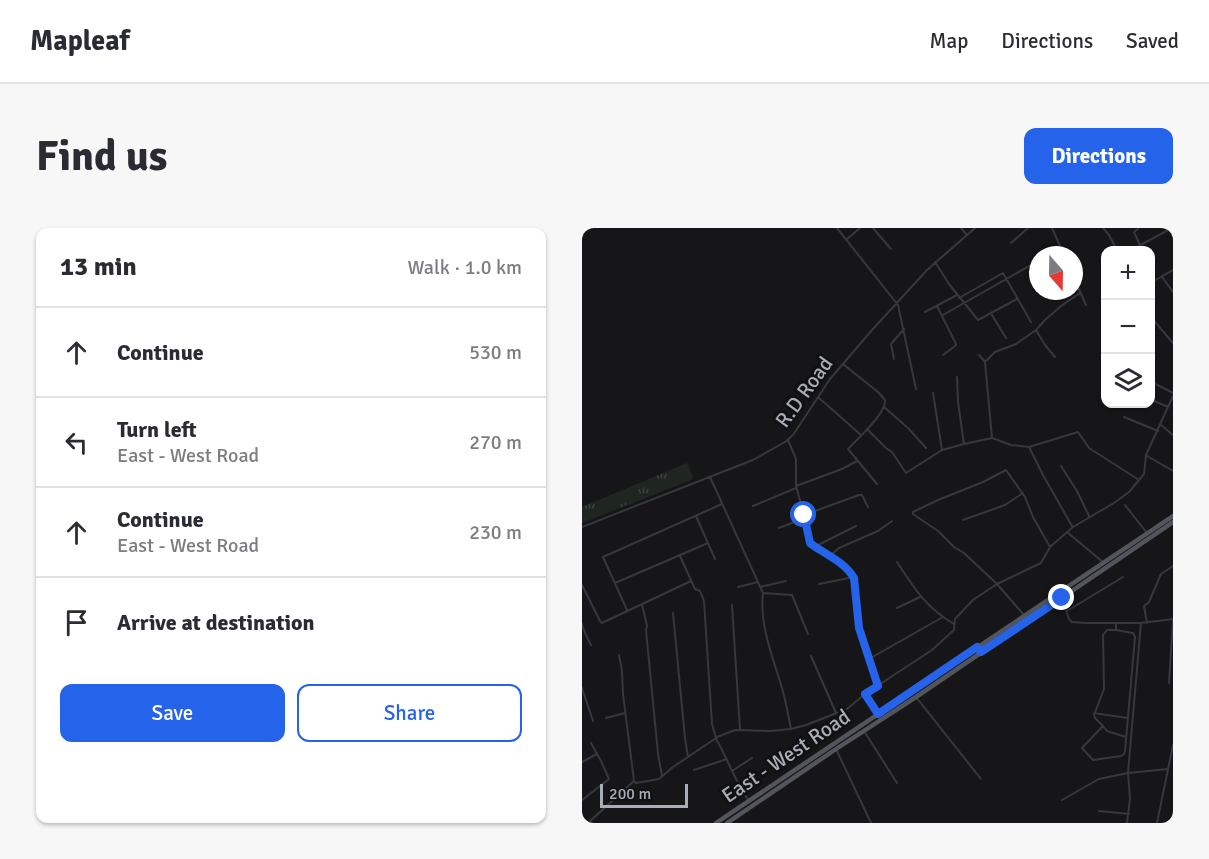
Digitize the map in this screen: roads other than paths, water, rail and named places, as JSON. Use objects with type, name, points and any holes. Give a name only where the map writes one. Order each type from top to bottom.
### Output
[{"type":"main road","name":"East - West Road","points":[[716,823],[1173,516]]},
{"type":"main road","name":"East - West Road","points":[[727,823],[1173,522]]},
{"type":"main road","points":[[977,647],[981,652]]},
{"type":"street","points":[[837,228],[896,302],[916,389]]},
{"type":"street","points":[[846,240],[860,228]]},
{"type":"street","points":[[873,228],[891,249]]},
{"type":"street","points":[[961,228],[967,235]]},
{"type":"street","name":"R.D Road","points":[[582,527],[753,460],[788,440],[843,364],[896,302],[935,262],[975,228]]},
{"type":"street","points":[[1018,228],[1022,233]]},
{"type":"street","points":[[1011,243],[1028,228]]},
{"type":"street","points":[[1052,228],[1060,246]]},
{"type":"street","points":[[1103,228],[1115,246]]},
{"type":"street","points":[[1138,229],[1134,232],[1140,245],[1172,228]]},
{"type":"street","points":[[935,262],[958,297],[978,320],[1017,298]]},
{"type":"street","points":[[943,315],[1029,266]]},
{"type":"street","points":[[1155,280],[1173,270]]},
{"type":"street","points":[[925,312],[1003,273],[1031,322]]},
{"type":"street","points":[[1162,277],[1173,292]]},
{"type":"street","points":[[1083,299],[1086,305]]},
{"type":"street","points":[[985,362],[995,352],[1016,344],[1036,330],[1070,300]]},
{"type":"street","points":[[937,306],[956,344],[943,355]]},
{"type":"street","points":[[991,314],[1006,338]]},
{"type":"street","points":[[1155,322],[1173,343]]},
{"type":"street","points":[[894,359],[891,344],[904,329]]},
{"type":"street","points":[[1036,330],[1055,357]]},
{"type":"street","points":[[979,355],[985,362],[992,438]]},
{"type":"street","points":[[843,364],[885,400],[884,407],[848,449],[877,484]]},
{"type":"street","points":[[957,377],[964,444]]},
{"type":"street","points":[[634,781],[636,783],[659,779],[673,767],[729,731],[791,729],[816,722],[849,708],[865,694],[932,650],[954,630],[955,620],[970,602],[998,584],[1041,563],[1050,547],[1067,532],[1089,516],[1121,498],[1139,480],[1144,471],[1146,455],[1173,394],[1155,384]]},
{"type":"street","points":[[933,393],[942,450]]},
{"type":"street","points":[[818,397],[861,435]]},
{"type":"street","points":[[1155,401],[1168,407]]},
{"type":"street","points":[[884,407],[909,428],[926,448]]},
{"type":"street","points":[[1124,417],[1158,431]]},
{"type":"street","points":[[1161,425],[1173,435]]},
{"type":"street","points":[[867,429],[894,455],[906,473],[942,450],[964,444],[992,438],[1011,445],[1029,447],[1079,433],[1089,448],[1139,480]]},
{"type":"street","points":[[788,440],[796,463],[796,487],[805,517],[808,541],[830,556],[854,578],[859,628],[878,686]]},
{"type":"street","points":[[1029,447],[1073,527]]},
{"type":"street","points":[[1146,455],[1173,471]]},
{"type":"street","points":[[753,506],[857,461]]},
{"type":"street","points":[[1061,466],[1089,516]]},
{"type":"street","points":[[1024,615],[998,584],[964,552],[954,547],[913,512],[1006,470],[1029,503],[1033,518],[1050,547]]},
{"type":"street","points":[[710,476],[763,593],[763,617],[791,729]]},
{"type":"street","points":[[963,520],[1005,505],[1023,493]]},
{"type":"street","points":[[779,528],[859,495],[862,495],[868,507]]},
{"type":"street","points":[[627,610],[603,559],[604,555],[722,504]]},
{"type":"street","points":[[1125,505],[1147,533]]},
{"type":"street","points":[[696,516],[715,560]]},
{"type":"street","points":[[830,556],[839,548],[878,531],[892,521]]},
{"type":"street","points":[[814,547],[856,526]]},
{"type":"street","points":[[1067,532],[1104,563]]},
{"type":"street","points":[[615,583],[708,543]]},
{"type":"street","points":[[680,556],[695,589],[700,591],[704,601],[712,724],[716,738],[748,801]]},
{"type":"street","points":[[897,562],[920,597],[954,624]]},
{"type":"street","points":[[1147,622],[1144,606],[1149,602],[1161,574],[1173,566]]},
{"type":"street","points":[[1066,611],[1123,577]]},
{"type":"street","points":[[819,584],[854,578]]},
{"type":"street","points":[[760,587],[786,580]]},
{"type":"street","points":[[582,585],[600,623],[691,581]]},
{"type":"street","points":[[738,587],[758,582]]},
{"type":"street","points":[[763,593],[792,596],[807,634]]},
{"type":"street","points":[[897,608],[920,597]]},
{"type":"street","points":[[1062,598],[1072,622],[1141,623],[1173,620],[1170,682]]},
{"type":"street","points":[[642,604],[647,626],[662,776]]},
{"type":"street","points":[[732,606],[740,730]]},
{"type":"street","points":[[674,613],[688,757]]},
{"type":"street","points":[[869,659],[943,617]]},
{"type":"street","points":[[1116,623],[1116,630]]},
{"type":"street","points":[[1127,823],[1130,798],[1128,773],[1141,623]]},
{"type":"street","points":[[582,624],[591,645]]},
{"type":"street","points":[[1102,726],[1082,747],[1093,760],[1124,754],[1126,737],[1128,718],[1135,637],[1130,632],[1107,630],[1103,635],[1104,689],[1094,713],[1095,718],[1107,731],[1126,737]]},
{"type":"street","points":[[619,655],[634,781]]},
{"type":"street","points":[[811,656],[836,713]]},
{"type":"street","points":[[582,688],[593,721]]},
{"type":"street","points":[[865,694],[878,714]]},
{"type":"street","points":[[916,697],[981,779]]},
{"type":"street","points":[[606,718],[626,713]]},
{"type":"street","points":[[1094,713],[1128,718]]},
{"type":"street","points":[[864,731],[897,783]]},
{"type":"street","points":[[582,800],[609,779],[591,743]]},
{"type":"street","points":[[1157,823],[1173,745]]},
{"type":"street","points":[[836,749],[871,823]]},
{"type":"street","points":[[582,762],[597,754]]},
{"type":"street","points":[[732,771],[752,758]]},
{"type":"street","points":[[694,770],[727,759]]},
{"type":"street","points":[[1062,800],[1099,778],[1170,767]]},
{"type":"street","points":[[588,823],[634,781]]},
{"type":"street","points":[[1099,811],[1129,814]]}]
